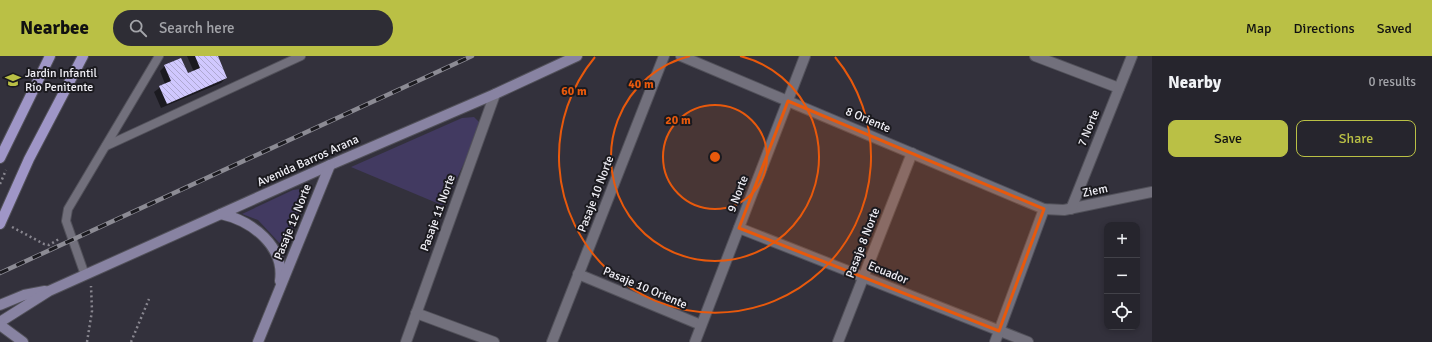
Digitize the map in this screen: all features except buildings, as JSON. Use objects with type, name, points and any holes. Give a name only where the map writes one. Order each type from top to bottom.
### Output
[{"type":"main road","points":[[0,158],[50,56]]},
{"type":"main road","points":[[0,223],[29,159],[83,56]]},
{"type":"main road","name":"Avenida Barros Arana","points":[[0,322],[48,291],[330,165],[495,94],[577,56]]},
{"type":"main road","name":"Pasaje 12 Norte","points":[[258,342],[330,165]]},
{"type":"main road","name":"Pasaje 12 Norte","points":[[221,214],[246,222],[266,239],[278,262],[281,275],[279,289]]},
{"type":"main road","name":"Avenida Barros Arana","points":[[0,305],[24,295],[48,291]]},
{"type":"main road","points":[[0,325],[23,342]]},
{"type":"street","name":"Pasaje 10 Norte","points":[[552,342],[664,56]]},
{"type":"street","name":"8 Oriente","points":[[682,56],[1044,209]]},
{"type":"street","name":"9 Norte","points":[[695,342],[805,56]]},
{"type":"street","points":[[1035,56],[1119,88]]},
{"type":"street","name":"7 Norte","points":[[1071,209],[1132,56]]},
{"type":"street","name":"Pasaje 11 Norte","points":[[406,342],[495,94]]},
{"type":"street","name":"Pasaje 8 Norte","points":[[838,342],[912,153]]},
{"type":"street","name":"Ziem","points":[[1044,209],[1071,209],[1152,192]]},
{"type":"street","points":[[995,342],[1044,209]]},
{"type":"street","name":"Ecuador","points":[[738,228],[1028,342]]},
{"type":"street","name":"Pasaje 10 Oriente","points":[[578,274],[701,325]]},
{"type":"street","points":[[416,312],[494,342]]},
{"type":"lane","points":[[85,274],[66,221],[68,209],[159,56]]},
{"type":"lane","points":[[106,146],[301,56]]},
{"type":"path","points":[[0,223],[49,245],[70,234]]},
{"type":"path","points":[[85,274],[91,288],[92,311],[87,342]]},
{"type":"path","points":[[132,342],[149,299]]},
{"type":"highlighted area","points":[[788,101],[1044,209],[999,331],[739,228]]},
{"type":"shaded area","points":[[474,117],[479,122],[480,129],[444,206],[351,167],[462,118]]},
{"type":"shaded area","points":[[300,189],[305,194],[286,250],[258,220],[242,214],[293,190]]},
{"type":"railway","points":[[0,273],[472,56]]},
{"type":"place","name":"Jardin Infantil Río Penitente","points":[[13,80]]}]
